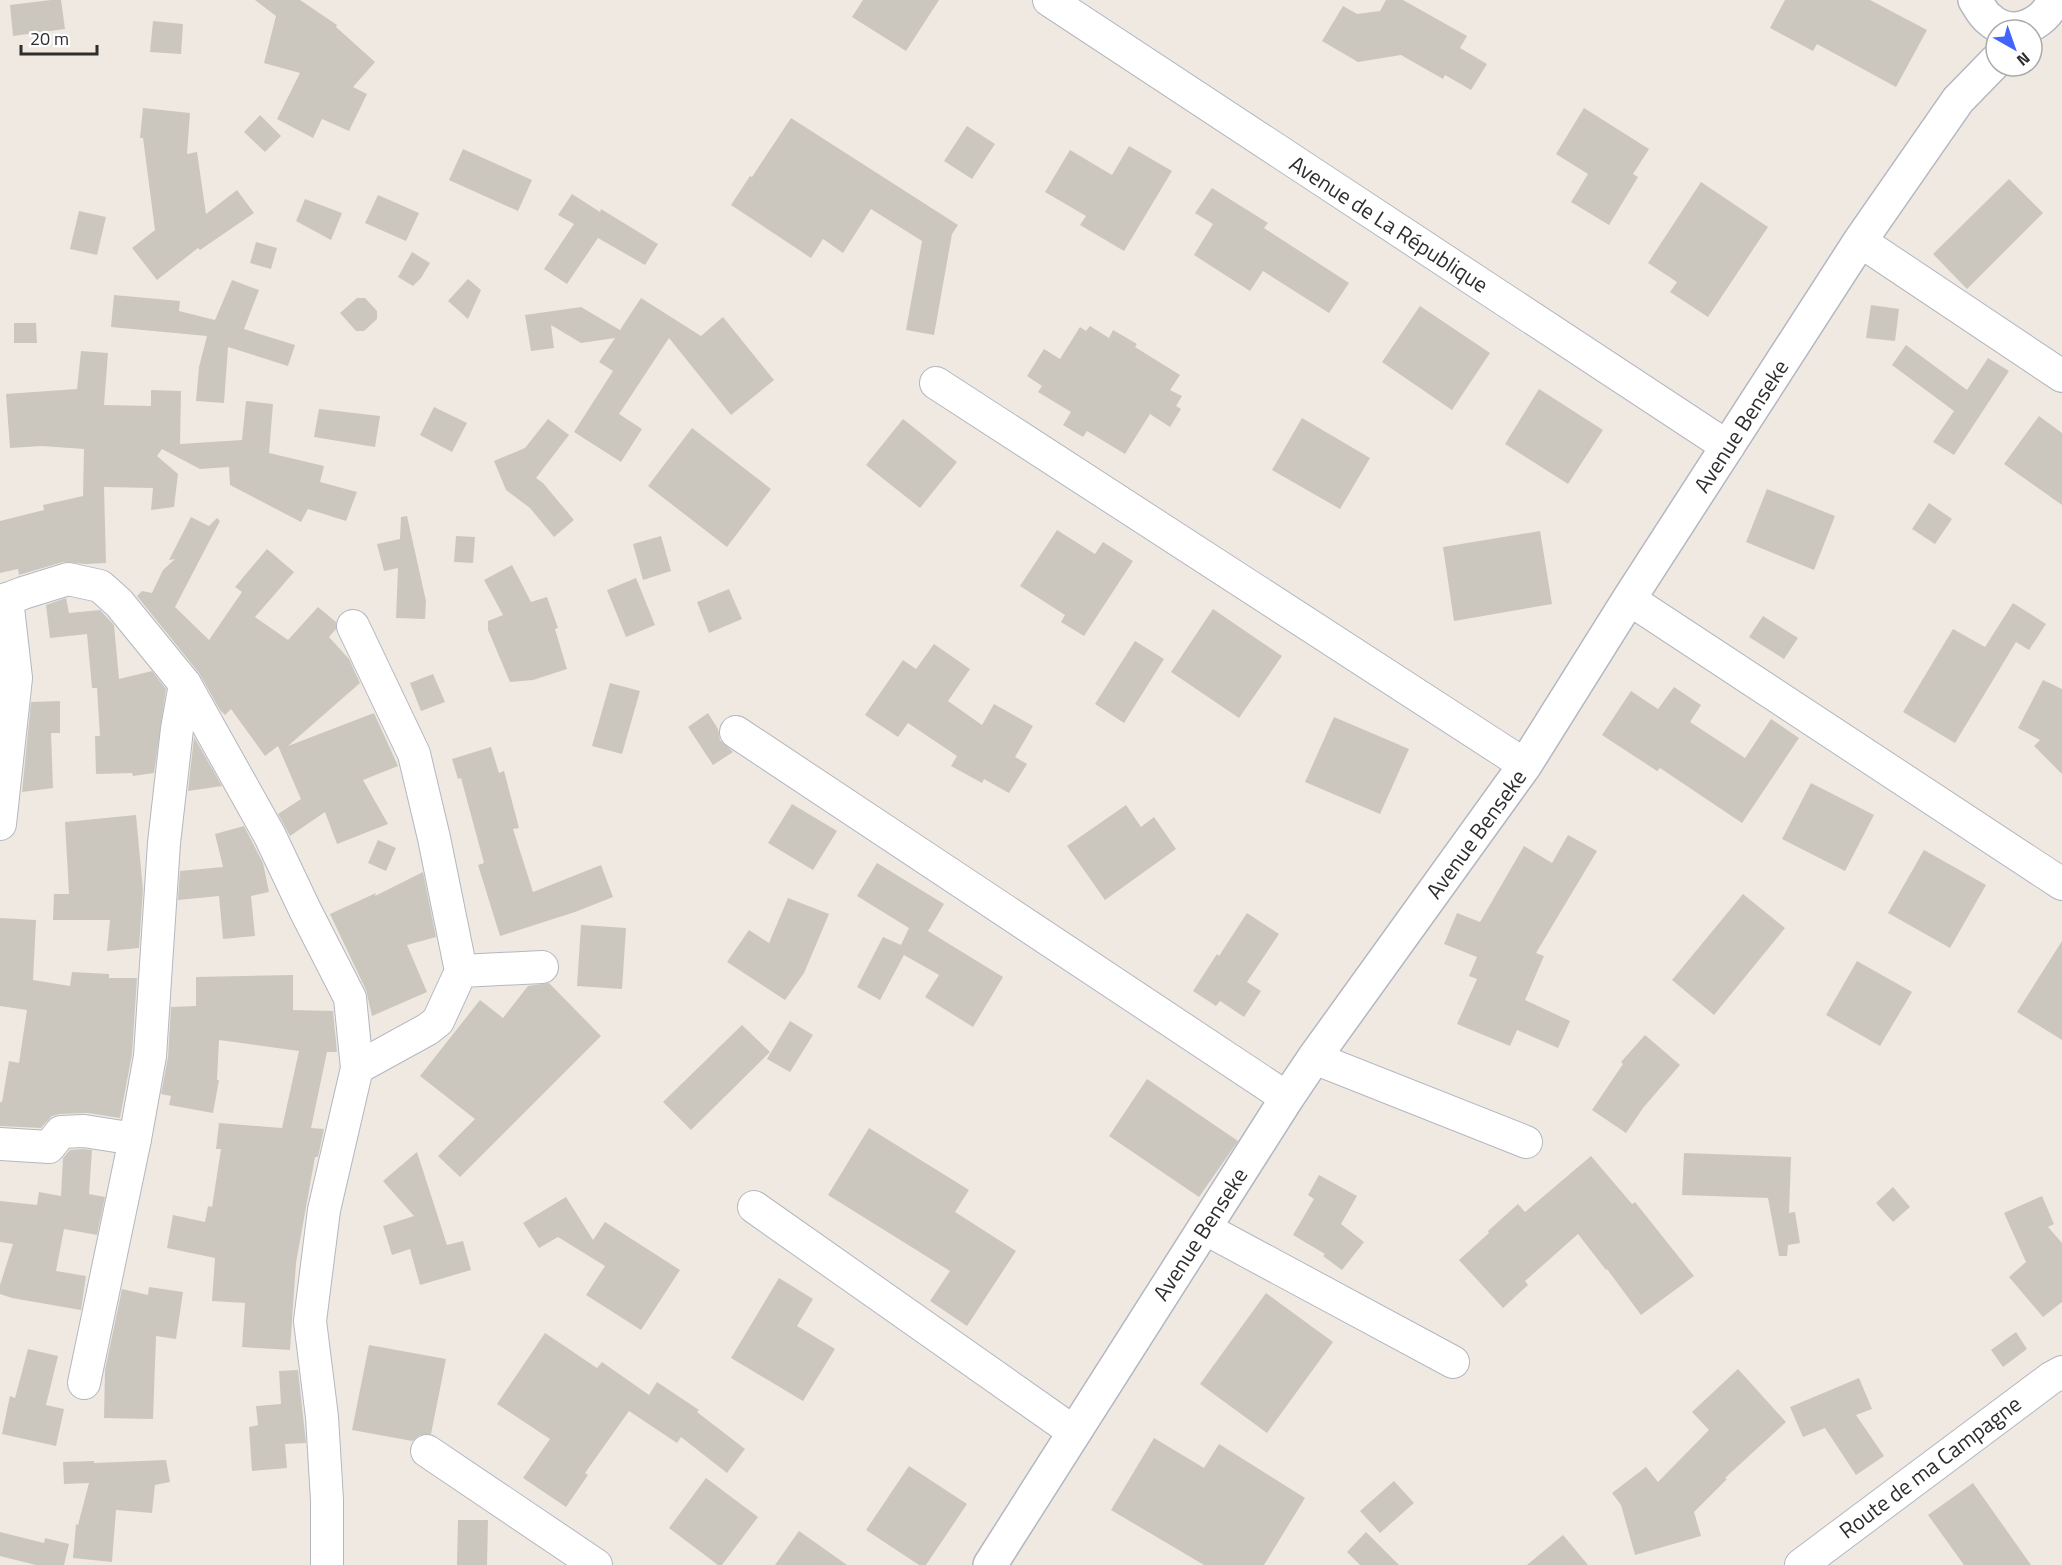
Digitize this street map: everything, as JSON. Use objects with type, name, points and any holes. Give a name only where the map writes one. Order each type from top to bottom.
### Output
[{"type":"street","name":"Avenue de La République","points":[[1060,3],[1728,447]]},
{"type":"street","points":[[1982,9],[1997,25],[2008,28],[2020,28],[2044,13]]},
{"type":"street","points":[[1958,100],[1982,9]]},
{"type":"street","points":[[1958,100],[1984,73]]},
{"type":"street","name":"Avenue Benseke","points":[[990,1565],[1287,1098],[1525,765],[1860,241],[1958,100]]},
{"type":"street","points":[[1860,241],[2062,376]]},
{"type":"street","points":[[936,383],[1525,765]]},
{"type":"street","points":[[0,824],[16,678],[4,601],[68,579],[100,586],[119,603],[185,684],[270,836],[350,998],[357,1068],[324,1210],[310,1322],[322,1418],[327,1500],[327,1565]]},
{"type":"street","points":[[1629,599],[2062,884]]},
{"type":"street","points":[[353,626],[414,754],[461,971],[438,1021],[428,1029],[357,1068]]},
{"type":"street","points":[[84,1383],[150,1056],[165,832],[177,729],[185,684]]},
{"type":"street","points":[[736,732],[1287,1098]]},
{"type":"street","points":[[461,971],[542,967]]},
{"type":"street","points":[[1314,1058],[1526,1142]]},
{"type":"street","points":[[0,1144],[49,1147],[61,1132],[73,1131],[135,1139]]},
{"type":"street","points":[[754,1207],[1074,1432]]},
{"type":"street","points":[[1204,1228],[1453,1362]]},
{"type":"street","name":"Route de ma Campagne","points":[[1814,1560],[2058,1370]]},
{"type":"street","points":[[428,1451],[596,1565]]},
{"type":"building","points":[[61,0],[65,29],[13,36],[10,5]]},
{"type":"building","points":[[255,0],[300,0],[337,25],[336,27],[375,62],[353,87],[367,94],[349,131],[322,119],[313,138],[277,119],[300,73],[264,63],[276,16]]},
{"type":"building","points":[[863,0],[939,0],[906,51],[852,17]]},
{"type":"building","points":[[1386,0],[1403,0],[1467,36],[1460,48],[1487,64],[1471,90],[1445,75],[1443,79],[1401,55],[1358,62],[1322,41],[1343,6],[1357,14],[1380,11]]},
{"type":"building","points":[[1785,0],[1870,0],[1927,30],[1896,87],[1817,44],[1813,51],[1770,28]]},
{"type":"building","points":[[153,21],[183,24],[181,54],[150,52]]},
{"type":"building","points":[[143,108],[190,113],[187,154],[197,152],[206,214],[237,190],[254,213],[200,250],[198,248],[157,280],[132,248],[155,230],[143,138],[140,138]]},
{"type":"building","points":[[1584,108],[1649,149],[1633,174],[1638,177],[1609,225],[1571,202],[1588,174],[1556,154]]},
{"type":"building","points":[[260,115],[281,136],[265,152],[244,132]]},
{"type":"building","points":[[791,118],[958,225],[952,234],[934,335],[906,330],[922,241],[871,209],[843,253],[823,239],[811,258],[731,205]]},
{"type":"building","points":[[967,126],[995,144],[972,179],[944,161]]},
{"type":"building","points":[[1129,146],[1172,171],[1124,251],[1080,225],[1086,216],[1045,192],[1070,150],[1112,175]]},
{"type":"building","points":[[463,149],[532,180],[518,211],[449,180]]},
{"type":"building","points":[[2009,179],[2043,213],[1967,289],[1933,254]]},
{"type":"building","points":[[1701,182],[1768,227],[1708,317],[1670,292],[1677,282],[1648,263]]},
{"type":"building","points":[[1212,188],[1268,223],[1264,228],[1349,283],[1329,313],[1263,271],[1250,291],[1194,255],[1213,224],[1195,213]]},
{"type":"building","points":[[572,194],[658,244],[645,265],[598,238],[567,284],[544,269],[574,224],[558,215]]},
{"type":"building","points":[[378,195],[419,213],[406,241],[365,223]]},
{"type":"building","points":[[305,199],[342,213],[331,240],[296,221]]},
{"type":"building","points":[[79,211],[106,217],[97,255],[70,249]]},
{"type":"building","points":[[256,242],[277,248],[271,269],[250,263]]},
{"type":"building","points":[[412,252],[430,263],[413,286],[398,277]]},
{"type":"building","points":[[468,279],[481,290],[468,319],[448,301]]},
{"type":"building","points":[[232,280],[259,290],[244,329],[295,345],[288,366],[228,347],[224,403],[196,401],[199,367],[207,336],[111,327],[114,295],[180,301],[179,311],[215,320]]},
{"type":"building","points":[[357,298],[365,298],[377,311],[377,319],[364,331],[356,331],[340,313]]},
{"type":"building","points":[[641,298],[701,336],[723,317],[774,380],[731,415],[669,338],[619,414],[642,429],[621,462],[574,432],[613,371],[599,362],[615,338],[581,343],[551,325],[554,348],[531,351],[525,315],[581,307],[620,330]]},
{"type":"building","points":[[1871,305],[1899,309],[1895,341],[1866,338]]},
{"type":"building","points":[[1420,306],[1490,353],[1452,410],[1382,362]]},
{"type":"building","points":[[14,323],[36,323],[37,343],[14,343]]},
{"type":"building","points":[[1090,326],[1109,338],[1113,330],[1137,344],[1135,347],[1180,375],[1170,390],[1182,396],[1176,406],[1181,409],[1170,427],[1150,414],[1125,454],[1087,431],[1083,437],[1063,425],[1071,412],[1038,392],[1042,386],[1027,376],[1044,349],[1060,359],[1080,327],[1086,331]]},
{"type":"building","points":[[1906,345],[1967,390],[1988,358],[2009,371],[1954,455],[1933,442],[1954,411],[1892,365]]},
{"type":"building","points":[[81,351],[108,353],[104,405],[151,406],[151,390],[181,391],[180,444],[242,440],[246,401],[273,404],[269,453],[324,466],[320,482],[357,492],[346,521],[308,509],[301,522],[230,485],[229,467],[200,469],[162,449],[157,456],[178,474],[174,507],[151,510],[153,488],[104,487],[106,563],[63,562],[19,575],[18,569],[0,573],[0,521],[44,510],[43,505],[83,496],[84,449],[41,446],[10,448],[6,394],[77,389]]},
{"type":"building","points":[[1539,389],[1603,430],[1568,484],[1505,444]]},
{"type":"building","points":[[434,407],[467,423],[452,452],[420,435]]},
{"type":"building","points":[[319,409],[380,416],[375,447],[314,437]]},
{"type":"building","points":[[2039,416],[2062,433],[2062,505],[2004,464]]},
{"type":"building","points":[[1302,418],[1370,458],[1340,509],[1272,470]]},
{"type":"building","points":[[548,419],[569,435],[536,478],[543,483],[574,520],[554,537],[530,508],[506,490],[494,461],[525,448]]},
{"type":"building","points":[[903,419],[957,462],[920,508],[866,465]]},
{"type":"building","points":[[692,428],[771,489],[727,547],[648,486]]},
{"type":"building","points":[[1767,489],[1835,516],[1814,570],[1746,542]]},
{"type":"building","points":[[1929,503],[1952,519],[1935,544],[1912,529]]},
{"type":"building","points":[[407,516],[426,601],[425,619],[396,618],[398,568],[384,571],[377,544],[400,539],[401,517]]},
{"type":"building","points":[[191,517],[209,526],[217,518],[220,521],[175,607],[209,640],[242,592],[235,587],[267,549],[294,572],[255,617],[288,640],[318,607],[336,622],[336,629],[329,637],[349,659],[360,683],[288,746],[374,713],[398,766],[363,780],[388,824],[337,844],[325,812],[290,836],[278,814],[301,799],[278,746],[265,756],[231,709],[225,715],[220,710],[199,673],[137,596],[142,591],[152,593],[163,570],[175,559],[169,560]]},
{"type":"building","points":[[1057,530],[1095,554],[1103,542],[1133,561],[1084,636],[1061,622],[1065,615],[1020,586]]},
{"type":"building","points":[[1540,531],[1552,604],[1454,621],[1443,547]]},
{"type":"building","points":[[456,536],[475,537],[473,563],[454,562]]},
{"type":"building","points":[[661,536],[671,571],[643,580],[633,544]]},
{"type":"building","points":[[512,565],[531,602],[547,597],[558,628],[555,629],[567,669],[533,680],[510,682],[488,630],[488,621],[503,615],[484,580]]},
{"type":"building","points":[[636,578],[655,625],[626,637],[607,590]]},
{"type":"building","points":[[729,589],[742,619],[709,633],[697,602]]},
{"type":"building","points":[[66,598],[69,613],[100,610],[114,625],[119,679],[152,671],[166,689],[154,773],[133,776],[132,773],[96,774],[95,736],[100,736],[97,688],[92,688],[87,634],[50,638],[46,605]]},
{"type":"building","points":[[2013,603],[2046,624],[2029,650],[2016,642],[1955,743],[1903,712],[1953,629],[1985,647]]},
{"type":"building","points":[[1213,609],[1282,656],[1239,718],[1171,672]]},
{"type":"building","points":[[1763,616],[1798,638],[1784,659],[1749,637]]},
{"type":"building","points":[[1135,641],[1164,659],[1124,723],[1095,704]]},
{"type":"building","points":[[934,644],[970,669],[948,701],[982,725],[994,704],[1033,726],[1015,757],[1027,764],[1009,793],[984,779],[982,783],[951,766],[957,756],[908,723],[898,737],[865,715],[903,660],[916,669]]},
{"type":"building","points":[[433,674],[445,702],[421,711],[410,683]]},
{"type":"building","points":[[2043,680],[2062,689],[2062,774],[2034,746],[2040,740],[2018,728]]},
{"type":"building","points":[[610,683],[640,691],[622,754],[592,746]]},
{"type":"building","points":[[1674,687],[1701,705],[1690,722],[1745,758],[1771,719],[1799,738],[1742,823],[1660,768],[1657,771],[1602,735],[1631,691],[1658,709]]},
{"type":"building","points":[[60,701],[60,733],[51,733],[53,788],[22,792],[31,702]]},
{"type":"building","points":[[708,713],[718,729],[720,740],[733,752],[713,765],[688,727]]},
{"type":"building","points":[[1334,717],[1409,749],[1380,814],[1305,782]]},
{"type":"building","points":[[194,737],[222,786],[188,791]]},
{"type":"building","points":[[491,747],[499,773],[504,771],[519,828],[513,829],[533,892],[601,865],[613,897],[500,936],[478,865],[484,863],[461,778],[458,779],[452,759]]},
{"type":"building","points":[[1811,783],[1874,815],[1845,871],[1782,839]]},
{"type":"building","points":[[792,804],[837,831],[813,870],[768,843]]},
{"type":"building","points":[[1126,805],[1141,827],[1154,817],[1176,849],[1105,900],[1067,846]]},
{"type":"building","points":[[136,815],[143,890],[139,948],[107,951],[110,920],[53,920],[54,894],[69,894],[65,822]]},
{"type":"building","points":[[244,826],[263,863],[269,892],[251,896],[255,936],[223,939],[219,896],[178,900],[180,871],[223,867],[215,834]]},
{"type":"building","points":[[1568,835],[1597,851],[1536,953],[1544,956],[1525,1000],[1570,1021],[1558,1048],[1517,1030],[1510,1046],[1457,1024],[1477,979],[1469,976],[1477,957],[1444,944],[1457,913],[1480,922],[1524,846],[1552,863]]},
{"type":"building","points":[[378,840],[396,848],[386,871],[368,863]]},
{"type":"building","points":[[1924,850],[1986,885],[1950,948],[1888,913]]},
{"type":"building","points":[[877,863],[944,904],[928,931],[1003,977],[973,1027],[925,997],[939,975],[904,955],[880,1000],[857,987],[883,937],[901,945],[909,928],[857,896]]},
{"type":"building","points":[[423,872],[436,937],[407,945],[427,992],[372,1016],[366,990],[330,914],[376,893],[375,896]]},
{"type":"building","points":[[1743,894],[1785,928],[1714,1015],[1672,980]]},
{"type":"building","points":[[788,898],[829,914],[804,973],[785,1000],[727,962],[749,930],[769,943]]},
{"type":"building","points":[[1247,913],[1279,934],[1247,982],[1261,991],[1244,1017],[1220,1001],[1216,1006],[1193,991]]},
{"type":"building","points":[[0,918],[36,920],[33,980],[70,986],[72,972],[109,974],[109,978],[137,978],[132,1054],[120,1118],[87,1113],[60,1114],[52,1116],[41,1128],[0,1126],[0,1102],[2,1102],[9,1061],[19,1063],[27,1010],[0,1006]]},
{"type":"building","points":[[581,925],[626,928],[622,989],[577,986]]},
{"type":"building","points":[[2062,941],[2062,1040],[2017,1012]]},
{"type":"building","points":[[1857,961],[1912,992],[1880,1046],[1826,1015]]},
{"type":"building","points":[[293,975],[293,1010],[333,1011],[337,1052],[327,1052],[311,1128],[324,1129],[318,1157],[315,1157],[296,1263],[290,1350],[242,1347],[245,1303],[212,1301],[215,1258],[167,1248],[173,1215],[205,1222],[208,1206],[212,1207],[221,1149],[216,1149],[219,1123],[282,1128],[299,1051],[219,1040],[217,1080],[219,1080],[213,1113],[169,1105],[171,1096],[161,1094],[168,1057],[171,1007],[196,1006],[196,977]]},
{"type":"building","points":[[549,983],[601,1036],[460,1177],[438,1156],[475,1119],[420,1076],[480,1000],[503,1018],[528,986]]},
{"type":"building","points":[[790,1021],[813,1035],[790,1072],[767,1059]]},
{"type":"building","points":[[742,1025],[770,1052],[691,1130],[663,1102]]},
{"type":"building","points":[[1645,1035],[1680,1065],[1643,1108],[1626,1133],[1592,1110],[1623,1064],[1621,1062]]},
{"type":"building","points":[[1147,1079],[1238,1141],[1199,1197],[1109,1136]]},
{"type":"building","points":[[869,1128],[969,1190],[955,1212],[1016,1251],[967,1326],[930,1301],[950,1271],[828,1195]]},
{"type":"building","points":[[70,1150],[92,1150],[89,1194],[105,1197],[97,1235],[64,1229],[56,1271],[86,1276],[81,1310],[0,1294],[0,1285],[13,1244],[0,1242],[0,1201],[37,1205],[39,1192],[61,1196],[63,1158]]},
{"type":"building","points":[[417,1152],[447,1245],[463,1241],[471,1270],[420,1285],[410,1249],[392,1255],[383,1226],[414,1216],[383,1181]]},
{"type":"building","points":[[1684,1153],[1791,1157],[1789,1213],[1795,1212],[1800,1243],[1788,1245],[1787,1256],[1779,1256],[1768,1198],[1682,1195]]},
{"type":"building","points":[[1591,1156],[1632,1204],[1635,1202],[1694,1276],[1641,1315],[1578,1234],[1525,1281],[1528,1285],[1503,1308],[1459,1260],[1518,1204],[1525,1212]]},
{"type":"building","points":[[1319,1175],[1357,1196],[1341,1224],[1364,1242],[1342,1270],[1323,1256],[1325,1254],[1293,1235],[1314,1199],[1308,1195]]},
{"type":"building","points":[[1893,1187],[1910,1207],[1893,1222],[1876,1203]]},
{"type":"building","points":[[2042,1196],[2054,1224],[2048,1227],[2062,1243],[2062,1302],[2043,1317],[2009,1277],[2026,1262],[2004,1213]]},
{"type":"building","points":[[566,1197],[593,1240],[605,1222],[680,1270],[641,1330],[586,1295],[605,1266],[558,1237],[539,1248],[523,1223]]},
{"type":"building","points":[[779,1278],[813,1299],[797,1326],[835,1349],[803,1401],[731,1358]]},
{"type":"building","points":[[149,1287],[183,1292],[176,1339],[156,1336],[153,1419],[104,1418],[105,1370],[122,1289],[148,1295]]},
{"type":"building","points":[[1266,1293],[1333,1342],[1267,1433],[1200,1384]]},
{"type":"building","points":[[2016,1332],[2027,1349],[2003,1367],[1991,1350]]},
{"type":"building","points":[[545,1333],[597,1368],[602,1362],[649,1395],[657,1382],[699,1410],[697,1412],[745,1449],[727,1473],[681,1437],[677,1443],[629,1411],[585,1473],[588,1475],[566,1507],[523,1478],[550,1439],[497,1404]]},
{"type":"building","points":[[369,1345],[446,1359],[431,1434],[420,1435],[412,1441],[352,1430]]},
{"type":"building","points":[[28,1349],[58,1356],[46,1405],[64,1409],[56,1446],[2,1434],[10,1396],[15,1398]]},
{"type":"building","points":[[1738,1369],[1786,1422],[1725,1478],[1727,1479],[1694,1512],[1701,1536],[1635,1555],[1621,1505],[1612,1493],[1646,1467],[1658,1482],[1709,1430],[1692,1412]]},
{"type":"building","points":[[298,1370],[306,1443],[285,1444],[287,1468],[252,1471],[249,1427],[258,1425],[256,1406],[281,1404],[279,1371]]},
{"type":"building","points":[[1859,1378],[1872,1409],[1856,1415],[1884,1456],[1856,1475],[1825,1428],[1803,1437],[1790,1407]]},
{"type":"building","points":[[1154,1438],[1204,1468],[1219,1444],[1305,1498],[1264,1565],[1204,1565],[1111,1510]]},
{"type":"building","points":[[166,1460],[170,1482],[155,1485],[152,1513],[116,1510],[112,1562],[73,1558],[76,1524],[78,1525],[89,1483],[64,1484],[63,1462]]},
{"type":"building","points":[[909,1466],[967,1504],[926,1565],[919,1565],[866,1530]]},
{"type":"building","points":[[706,1478],[758,1517],[722,1565],[718,1565],[669,1528]]},
{"type":"building","points":[[1394,1481],[1414,1503],[1380,1533],[1360,1511]]},
{"type":"building","points":[[1973,1483],[2031,1565],[1964,1565],[1928,1515]]},
{"type":"building","points":[[458,1520],[488,1520],[487,1565],[457,1565]]},
{"type":"building","points":[[799,1531],[847,1565],[775,1565]]},
{"type":"building","points":[[0,1532],[44,1543],[45,1538],[69,1544],[64,1565],[36,1565],[0,1556]]},
{"type":"building","points":[[1366,1532],[1399,1565],[1360,1565],[1347,1552]]},
{"type":"building","points":[[1563,1535],[1588,1565],[1527,1565]]}]
